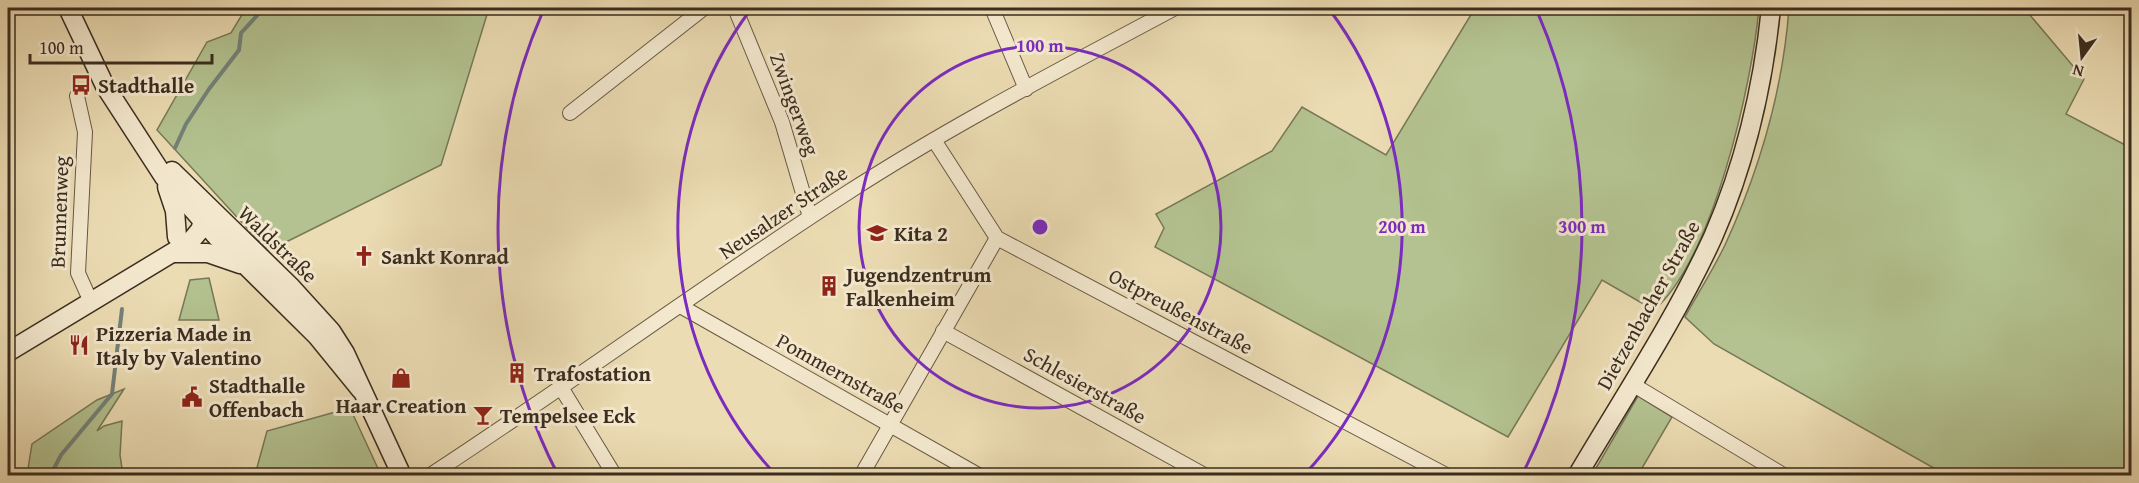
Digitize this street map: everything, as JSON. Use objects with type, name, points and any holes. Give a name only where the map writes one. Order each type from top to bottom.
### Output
[{"type":"main road","name":"Waldstraße","points":[[68,8],[105,86],[145,144],[164,177],[206,214],[228,227],[291,286],[331,331],[345,353],[402,476]]},
{"type":"main road","name":"Dietzenbacher Straße","points":[[1577,476],[1700,264],[1731,191],[1759,92],[1771,8]]},
{"type":"main road","name":"Waldstraße","points":[[145,144],[206,214],[247,267],[316,336],[361,390]]},
{"type":"main road","points":[[164,177],[175,211],[177,237]]},
{"type":"main road","points":[[166,255],[177,237],[206,214]]},
{"type":"main road","points":[[8,352],[190,242],[206,214]]},
{"type":"main road","points":[[166,255],[208,254],[247,267]]},
{"type":"street","points":[[570,113],[704,8]]},
{"type":"street","name":"Zwingerweg","points":[[735,8],[782,122],[810,217]]},
{"type":"street","points":[[992,8],[1026,89]]},
{"type":"street","name":"Neusalzer Straße","points":[[429,476],[562,389],[810,217],[934,140],[1175,8]]},
{"type":"street","name":"Brunnenweg","points":[[77,96],[85,132],[78,273],[91,302]]},
{"type":"street","name":"Ostpreußenstraße","points":[[934,140],[997,238],[1448,476]]},
{"type":"street","points":[[861,476],[997,238]]},
{"type":"street","name":"Pommernstraße","points":[[682,307],[980,476]]},
{"type":"street","name":"Schlesierstraße","points":[[943,331],[1206,476]]},
{"type":"street","points":[[1632,384],[1785,476]]},
{"type":"street","points":[[562,389],[615,476]]},
{"type":"street","points":[[954,461],[960,476]]},
{"type":"green space","points":[[246,8],[489,8],[441,165],[268,251],[157,130],[207,42],[231,33]]},
{"type":"green space","points":[[1475,8],[1759,8],[1748,80],[1726,168],[1694,252],[1675,285],[1654,310],[1602,280],[1508,437],[1155,247],[1164,228],[1156,214],[1272,151],[1302,107],[1386,155]]},
{"type":"green space","points":[[1789,8],[2024,8],[2084,79],[2066,114],[2131,148],[2131,475],[1946,475],[1714,344],[1685,317],[1725,245],[1759,159],[1781,69]]},
{"type":"green space","points":[[209,278],[219,320],[179,320],[190,280]]},
{"type":"green space","points":[[124,389],[97,431],[104,426],[122,421],[120,455],[123,475],[67,475],[67,472],[65,475],[27,475],[32,444],[97,400]]},
{"type":"green space","points":[[1638,396],[1672,417],[1638,475],[1592,475]]},
{"type":"green space","points":[[350,408],[381,475],[378,476],[175,475],[255,475],[267,431]]},
{"type":"waterway","points":[[175,148],[186,124],[239,50],[241,33],[264,8]]},
{"type":"waterway","points":[[50,476],[61,455],[112,394],[122,309]]},
{"type":"place","name":"Stadthalle","points":[[81,85]]},
{"type":"place","name":"Kita 2","points":[[877,233]]},
{"type":"place","name":"Sankt Konrad","points":[[364,256]]},
{"type":"place","name":"Jugendzentrum Falkenheim","points":[[829,286]]},
{"type":"place","name":"Pizzeria Made in Italy by Valentino","points":[[79,345]]},
{"type":"place","name":"Trafostation","points":[[517,373]]},
{"type":"place","name":"Haar Creation","points":[[401,378]]},
{"type":"place","name":"Stadthalle Offenbach","points":[[192,397]]},
{"type":"place","name":"Tempelsee Eck","points":[[483,415]]}]
